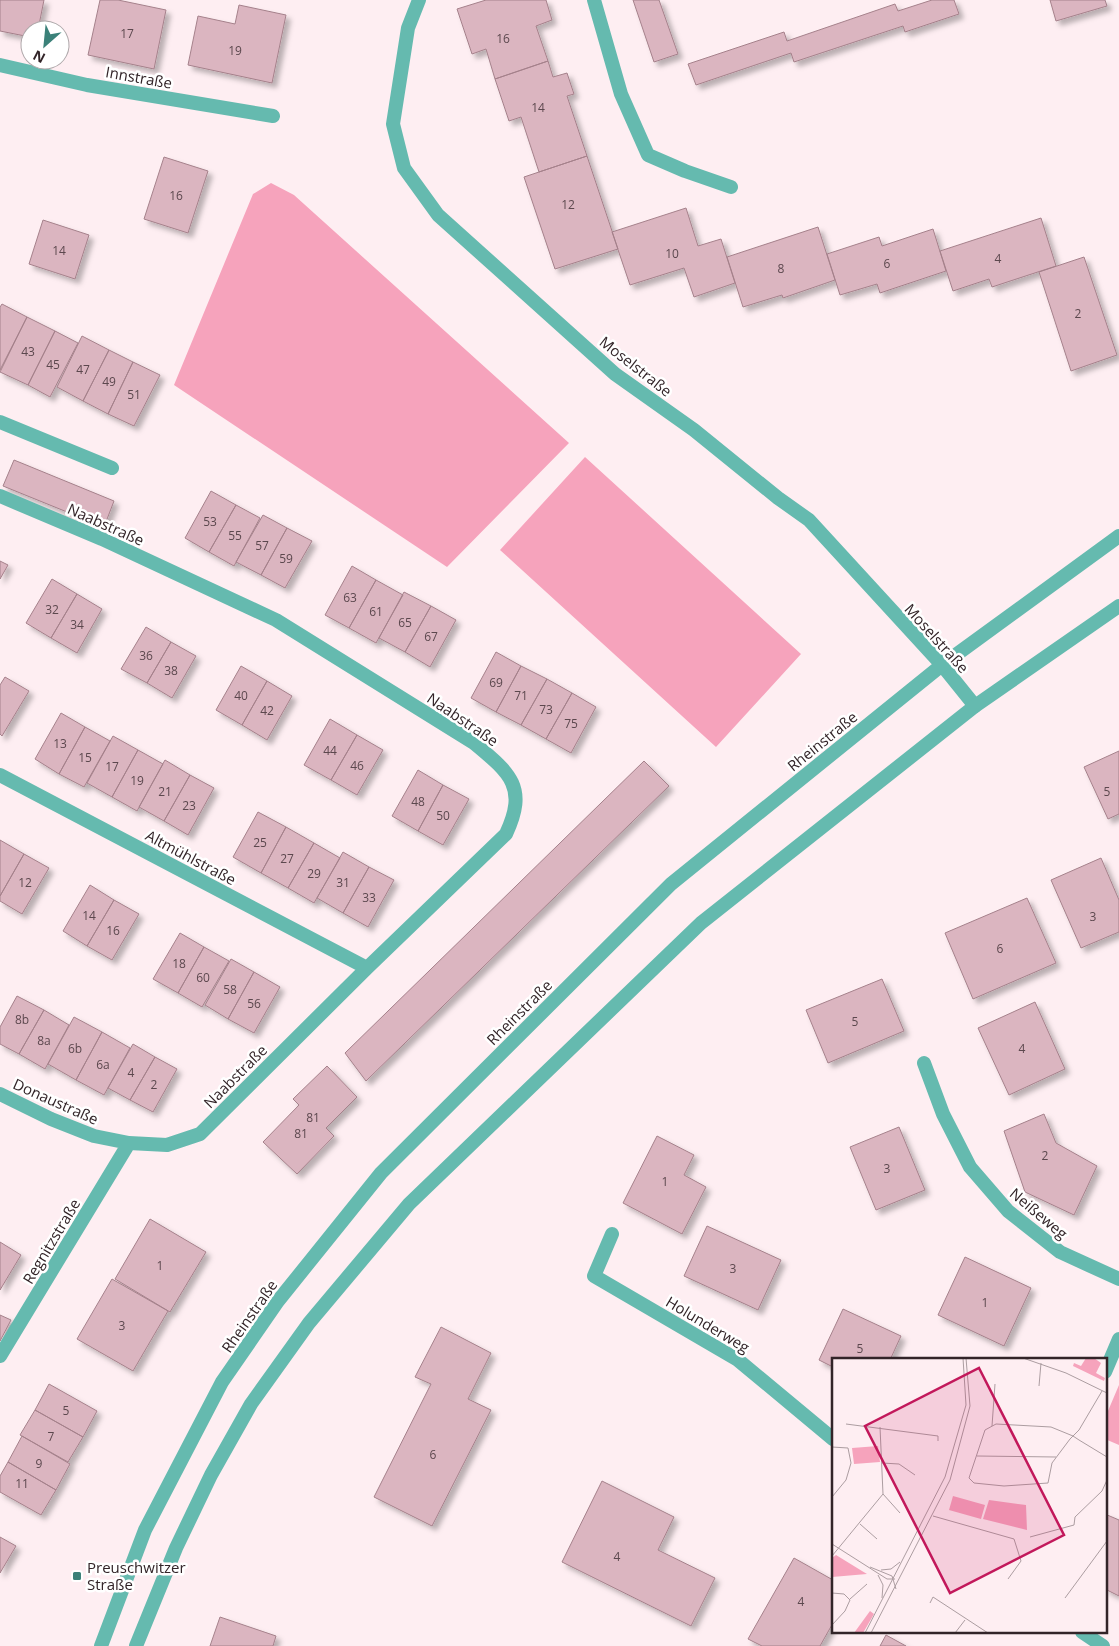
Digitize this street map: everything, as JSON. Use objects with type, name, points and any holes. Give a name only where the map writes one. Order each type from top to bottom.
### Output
[{"type":"street","name":"Moselstraße","points":[[419,0],[408,28],[393,124],[404,168],[438,215],[615,374],[694,430],[778,498],[809,520],[942,664],[975,706]]},
{"type":"street","points":[[594,0],[620,94],[648,155],[685,171],[732,187]]},
{"type":"street","name":"Innstraße","points":[[0,65],[87,85],[273,116]]},
{"type":"street","points":[[0,422],[112,468]]},
{"type":"street","name":"Naabstraße","points":[[0,496],[102,539],[276,620],[474,743],[504,770],[516,792],[517,804],[506,834],[367,968],[200,1134],[167,1145],[129,1143]]},
{"type":"street","name":"Rheinstraße","points":[[101,1646],[145,1530],[222,1382],[278,1301],[381,1173],[671,884],[942,664],[1119,536]]},
{"type":"street","points":[[136,1646],[176,1548],[207,1483],[251,1404],[309,1323],[409,1204],[701,923],[975,706],[1119,606]]},
{"type":"street","name":"Altmühlstraße","points":[[0,775],[367,968]]},
{"type":"street","name":"Neißeweg","points":[[924,1063],[943,1114],[970,1166],[1008,1211],[1060,1252],[1119,1279]]},
{"type":"street","name":"Donaustraße","points":[[0,1094],[59,1123],[94,1136],[129,1143]]},
{"type":"street","name":"Regnitzstraße","points":[[0,1356],[129,1143]]},
{"type":"street","name":"Holunderweg","points":[[612,1234],[594,1276],[738,1360],[832,1438]]},
{"type":"street","points":[[1106,1370],[1119,1339]]},
{"type":"street","points":[[1085,1634],[1103,1646]]},
{"type":"shaded area","points":[[271,183],[294,195],[569,443],[447,567],[174,385],[253,194]]},
{"type":"shaded area","points":[[585,457],[801,654],[716,747],[500,550]]},
{"type":"shaded area","points":[[1119,1385],[1119,1445],[1106,1439],[1106,1416]]},
{"type":"building","points":[[0,0],[44,0],[40,20],[20,20],[20,35],[0,31]]},
{"type":"building","points":[[100,0],[118,0],[166,10],[154,69],[88,55]]},
{"type":"building","points":[[486,0],[546,0],[552,20],[536,26],[548,61],[495,79],[486,49],[472,54],[457,9]]},
{"type":"building","points":[[633,0],[659,0],[678,54],[654,62]]},
{"type":"building","points":[[932,0],[954,0],[959,14],[905,32],[903,26],[794,62],[791,53],[696,85],[688,64],[784,32],[787,41],[895,4],[898,11]]},
{"type":"building","points":[[1050,0],[1105,0],[1107,6],[1056,21]]},
{"type":"building","points":[[239,5],[286,15],[272,83],[188,65],[198,16],[235,24]]},
{"type":"building","points":[[548,61],[553,77],[567,73],[574,94],[567,96],[587,156],[539,172],[521,117],[509,121],[495,79]]},
{"type":"building","points":[[587,156],[618,249],[555,269],[524,177]]},
{"type":"building","points":[[164,157],[208,171],[188,233],[144,219]]},
{"type":"building","points":[[686,208],[698,246],[721,239],[735,283],[694,297],[684,268],[630,285],[612,232]]},
{"type":"building","points":[[1041,218],[1056,266],[992,287],[989,279],[953,291],[940,251]]},
{"type":"building","points":[[43,220],[89,235],[75,279],[29,264]]},
{"type":"building","points":[[818,227],[835,280],[783,298],[782,295],[743,307],[727,257]]},
{"type":"building","points":[[933,229],[946,271],[880,293],[877,284],[840,295],[827,254],[879,237],[882,246]]},
{"type":"building","points":[[1084,257],[1117,355],[1071,371],[1039,272]]},
{"type":"building","points":[[2,304],[27,317],[0,370],[0,307]]},
{"type":"building","points":[[27,317],[55,331],[28,385],[0,372]]},
{"type":"building","points":[[55,331],[78,343],[50,397],[28,385]]},
{"type":"building","points":[[82,336],[109,350],[83,401],[57,387]]},
{"type":"building","points":[[109,350],[133,362],[108,414],[83,401]]},
{"type":"building","points":[[133,362],[160,375],[134,426],[108,414]]},
{"type":"building","points":[[14,460],[114,501],[104,527],[3,486]]},
{"type":"building","points":[[211,491],[236,505],[209,552],[185,538]]},
{"type":"building","points":[[236,505],[260,518],[234,566],[209,552]]},
{"type":"building","points":[[263,515],[287,528],[261,575],[236,562]]},
{"type":"building","points":[[287,528],[312,541],[285,588],[261,575]]},
{"type":"building","points":[[0,561],[8,565],[0,579]]},
{"type":"building","points":[[352,566],[376,580],[349,628],[325,615]]},
{"type":"building","points":[[52,579],[77,594],[51,638],[26,623]]},
{"type":"building","points":[[376,580],[403,595],[376,643],[349,628]]},
{"type":"building","points":[[404,592],[431,606],[405,652],[379,638]]},
{"type":"building","points":[[77,594],[102,609],[77,653],[51,638]]},
{"type":"building","points":[[431,606],[456,620],[430,667],[405,652]]},
{"type":"building","points":[[146,627],[171,642],[147,683],[121,669]]},
{"type":"building","points":[[171,642],[196,656],[172,698],[147,683]]},
{"type":"building","points":[[496,652],[521,666],[496,712],[471,698]]},
{"type":"building","points":[[241,666],[267,681],[242,725],[216,710]]},
{"type":"building","points":[[521,666],[547,679],[521,725],[496,712]]},
{"type":"building","points":[[5,677],[29,691],[2,736],[0,734],[0,685]]},
{"type":"building","points":[[547,679],[572,693],[546,739],[521,725]]},
{"type":"building","points":[[267,681],[292,696],[267,740],[242,725]]},
{"type":"building","points":[[572,693],[596,707],[571,753],[546,739]]},
{"type":"building","points":[[61,713],[85,727],[59,774],[35,759]]},
{"type":"building","points":[[330,719],[357,735],[331,780],[304,765]]},
{"type":"building","points":[[85,727],[110,741],[84,787],[59,774]]},
{"type":"building","points":[[357,735],[383,750],[357,795],[331,780]]},
{"type":"building","points":[[113,736],[138,750],[112,797],[87,783]]},
{"type":"building","points":[[138,750],[163,764],[137,811],[112,797]]},
{"type":"building","points":[[1119,751],[1119,814],[1108,819],[1084,767]]},
{"type":"building","points":[[165,760],[190,775],[164,821],[139,807]]},
{"type":"building","points":[[644,761],[669,786],[366,1081],[345,1053]]},
{"type":"building","points":[[418,770],[443,785],[418,831],[392,816]]},
{"type":"building","points":[[190,775],[214,788],[188,835],[164,821]]},
{"type":"building","points":[[443,785],[469,799],[443,845],[418,831]]},
{"type":"building","points":[[258,812],[286,827],[261,873],[233,857]]},
{"type":"building","points":[[286,827],[314,843],[288,888],[261,873]]},
{"type":"building","points":[[0,840],[24,854],[0,896]]},
{"type":"building","points":[[314,843],[340,858],[314,903],[288,888]]},
{"type":"building","points":[[343,852],[369,867],[343,913],[317,898]]},
{"type":"building","points":[[24,854],[49,868],[22,914],[0,901],[0,896]]},
{"type":"building","points":[[1101,858],[1119,900],[1119,932],[1081,948],[1051,880]]},
{"type":"building","points":[[369,867],[394,880],[368,927],[343,913]]},
{"type":"building","points":[[90,885],[114,900],[87,946],[63,931]]},
{"type":"building","points":[[1027,898],[1056,963],[973,999],[945,933]]},
{"type":"building","points":[[114,900],[139,914],[112,960],[87,946]]},
{"type":"building","points":[[180,933],[204,947],[178,993],[153,979]]},
{"type":"building","points":[[204,947],[229,961],[202,1007],[178,993]]},
{"type":"building","points":[[231,959],[254,972],[228,1019],[205,1005]]},
{"type":"building","points":[[254,972],[280,987],[254,1033],[228,1019]]},
{"type":"building","points":[[882,979],[904,1031],[828,1063],[806,1010]]},
{"type":"building","points":[[17,996],[44,1010],[19,1054],[0,1044],[0,1027]]},
{"type":"building","points":[[1035,1002],[1065,1069],[1009,1095],[978,1028]]},
{"type":"building","points":[[44,1010],[69,1025],[45,1069],[19,1054]]},
{"type":"building","points":[[74,1017],[102,1032],[76,1080],[48,1064]]},
{"type":"building","points":[[102,1032],[130,1048],[104,1095],[76,1080]]},
{"type":"building","points":[[133,1044],[155,1057],[130,1100],[108,1088]]},
{"type":"building","points":[[155,1057],[177,1069],[153,1112],[130,1100]]},
{"type":"building","points":[[327,1066],[357,1097],[326,1128],[334,1136],[297,1174],[263,1142],[299,1105],[293,1099]]},
{"type":"building","points":[[1044,1114],[1056,1143],[1097,1166],[1074,1215],[1025,1192],[1004,1131]]},
{"type":"building","points":[[899,1127],[925,1190],[876,1210],[850,1147]]},
{"type":"building","points":[[657,1136],[694,1155],[684,1175],[706,1187],[682,1234],[623,1203]]},
{"type":"building","points":[[150,1219],[206,1252],[170,1312],[115,1279]]},
{"type":"building","points":[[707,1226],[781,1260],[758,1310],[684,1276]]},
{"type":"building","points":[[0,1242],[21,1255],[0,1290]]},
{"type":"building","points":[[965,1257],[1031,1288],[1004,1346],[938,1315]]},
{"type":"building","points":[[112,1279],[168,1311],[133,1371],[77,1339]]},
{"type":"building","points":[[843,1309],[901,1336],[891,1358],[832,1358],[832,1366],[819,1360]]},
{"type":"building","points":[[0,1315],[11,1320],[0,1341]]},
{"type":"building","points":[[441,1327],[491,1353],[468,1399],[491,1410],[432,1526],[374,1497],[431,1384],[415,1377]]},
{"type":"building","points":[[49,1384],[97,1411],[83,1437],[35,1410]]},
{"type":"building","points":[[35,1410],[83,1437],[68,1462],[20,1435]]},
{"type":"building","points":[[22,1436],[70,1464],[56,1490],[8,1462]]},
{"type":"building","points":[[8,1462],[56,1490],[41,1515],[0,1492],[0,1476]]},
{"type":"building","points":[[602,1481],[674,1517],[658,1550],[715,1578],[691,1626],[562,1562]]},
{"type":"building","points":[[1106,1514],[1119,1520],[1119,1596],[1106,1590]]},
{"type":"building","points":[[0,1537],[16,1546],[0,1573]]},
{"type":"building","points":[[794,1558],[832,1579],[832,1625],[820,1646],[762,1646],[748,1639]]},
{"type":"building","points":[[220,1617],[276,1636],[273,1646],[210,1646]]},
{"type":"building","points":[[886,1635],[906,1646],[880,1646]]},
{"type":"place","name":"Preuschwitzer Straße","points":[[77,1576]]}]
